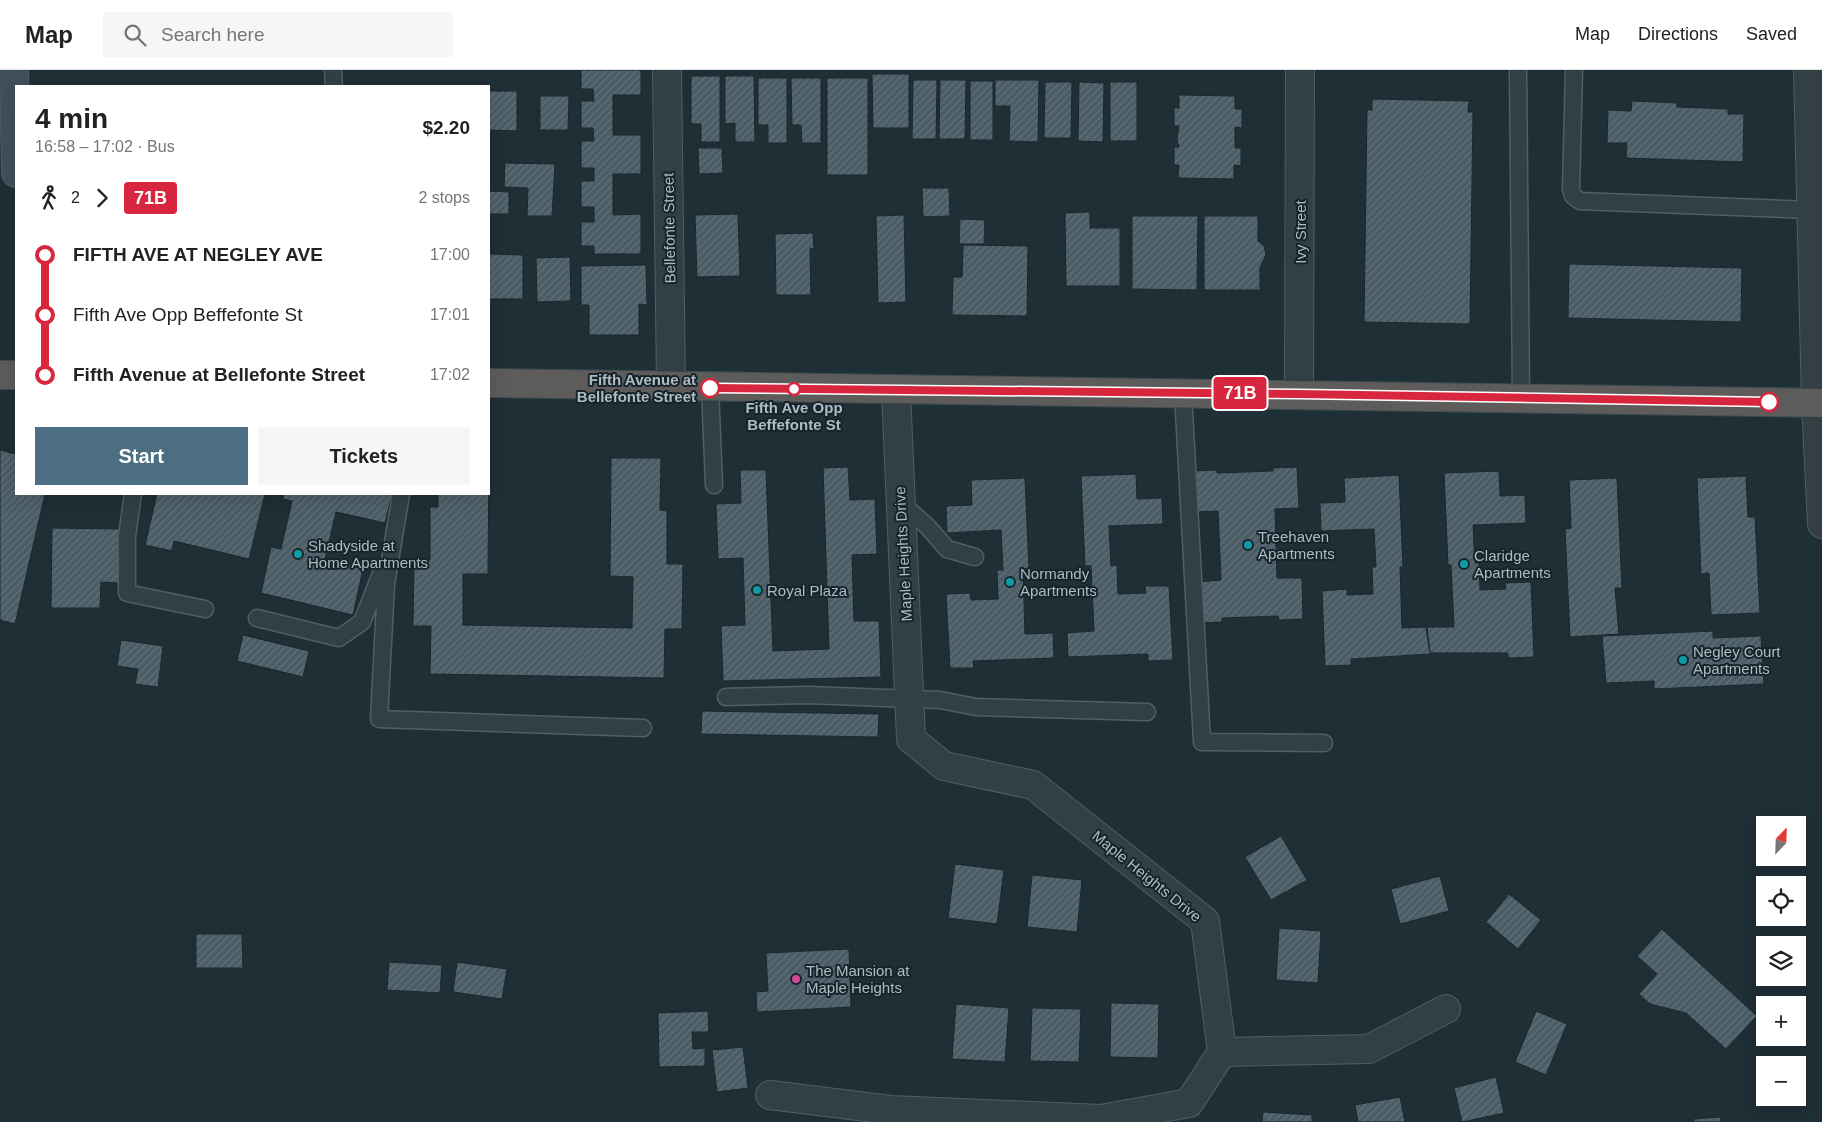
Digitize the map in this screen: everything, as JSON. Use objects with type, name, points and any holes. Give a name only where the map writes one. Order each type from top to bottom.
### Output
[{"type":"highway","points":[[0,375],[15,375]]},
{"type":"highway","points":[[490,383],[896,391],[1299,394],[1819,403]]},
{"type":"main road","points":[[14,70],[15,85]]},
{"type":"street","name":"Bellefonte Street","points":[[667,70],[671,386]]},
{"type":"street","name":"Ivy Street","points":[[1299,394],[1300,70]]},
{"type":"street","points":[[1808,70],[1822,524]]},
{"type":"street","name":"Maple Heights Drive","points":[[896,391],[911,739],[944,766],[1033,785],[1205,922],[1222,1052]]},
{"type":"street","points":[[770,1095],[890,1110],[1102,1119],[1189,1103],[1222,1052],[1369,1049],[1446,1008]]},
{"type":"lane","points":[[333,70],[334,85]]},
{"type":"lane","points":[[1518,70],[1521,397]]},
{"type":"lane","points":[[1574,70],[1571,189],[1573,196],[1580,201],[1812,210]]},
{"type":"lane","points":[[710,388],[714,485]]},
{"type":"lane","points":[[1183,393],[1202,742],[1324,743]]},
{"type":"lane","points":[[133,495],[127,536],[127,593],[205,609]]},
{"type":"lane","points":[[401,495],[386,585],[379,719],[643,728]]},
{"type":"lane","points":[[901,503],[927,526],[947,549],[975,557]]},
{"type":"lane","points":[[257,618],[339,638],[362,622],[393,543]]},
{"type":"lane","points":[[726,697],[808,695],[940,700],[976,707],[1147,712]]},
{"type":"building","points":[[581,70],[641,70],[641,95],[613,95],[613,135],[641,135],[641,174],[613,174],[613,215],[641,214],[641,254],[594,254],[594,246],[581,246],[581,222],[594,222],[594,207],[581,207],[581,181],[594,181],[594,168],[581,168],[581,141],[594,141],[593,128],[581,128],[581,101],[594,101],[593,89],[581,89]]},
{"type":"building","points":[[872,74],[909,74],[909,128],[873,128]]},
{"type":"building","points":[[691,76],[720,76],[720,142],[701,142],[701,124],[691,124]]},
{"type":"building","points":[[725,76],[754,76],[755,142],[735,142],[735,123],[725,124]]},
{"type":"building","points":[[758,78],[787,78],[787,143],[768,143],[768,125],[758,125]]},
{"type":"building","points":[[791,78],[821,78],[821,143],[802,143],[801,125],[792,125]]},
{"type":"building","points":[[827,78],[868,78],[868,175],[827,175]]},
{"type":"building","points":[[913,80],[937,80],[936,139],[912,139]]},
{"type":"building","points":[[940,80],[966,80],[965,139],[939,139]]},
{"type":"building","points":[[995,80],[1039,80],[1038,142],[1009,141],[1010,106],[995,106]]},
{"type":"building","points":[[970,81],[993,81],[993,140],[970,140]]},
{"type":"building","points":[[1045,82],[1072,82],[1071,138],[1044,138]]},
{"type":"building","points":[[1079,82],[1104,83],[1103,142],[1078,141]]},
{"type":"building","points":[[1110,82],[1137,82],[1137,141],[1110,141]]},
{"type":"building","points":[[490,91],[517,91],[517,131],[490,130]]},
{"type":"building","points":[[1179,95],[1235,96],[1235,109],[1242,109],[1242,128],[1235,127],[1235,148],[1241,148],[1241,166],[1234,165],[1234,179],[1178,178],[1179,165],[1174,165],[1174,147],[1179,147],[1177,140],[1179,126],[1174,126],[1174,108],[1179,108]]},
{"type":"building","points":[[540,96],[569,96],[568,130],[540,130]]},
{"type":"building","points":[[1372,99],[1469,101],[1468,112],[1473,112],[1470,324],[1364,322],[1367,110],[1372,110]]},
{"type":"building","points":[[1632,101],[1677,103],[1677,107],[1728,109],[1728,114],[1744,114],[1743,162],[1626,158],[1627,143],[1607,143],[1608,110],[1631,111]]},
{"type":"building","points":[[698,148],[722,148],[723,173],[699,174]]},
{"type":"building","points":[[505,163],[555,164],[552,216],[527,216],[528,188],[504,187]]},
{"type":"building","points":[[922,188],[949,188],[950,216],[923,217]]},
{"type":"building","points":[[490,191],[509,192],[509,214],[490,214]]},
{"type":"building","points":[[1090,212],[1090,228],[1120,228],[1120,286],[1066,286],[1065,213]]},
{"type":"building","points":[[738,214],[740,276],[697,277],[695,215]]},
{"type":"building","points":[[904,215],[906,302],[878,303],[876,216]]},
{"type":"building","points":[[1132,216],[1198,216],[1197,290],[1132,289]]},
{"type":"building","points":[[1204,216],[1258,216],[1258,241],[1264,246],[1266,255],[1260,267],[1260,290],[1204,290]]},
{"type":"building","points":[[960,219],[985,220],[984,244],[959,244]]},
{"type":"building","points":[[813,233],[814,248],[810,249],[811,295],[776,295],[775,234]]},
{"type":"building","points":[[963,245],[1028,246],[1027,316],[952,315],[953,277],[962,277]]},
{"type":"building","points":[[490,254],[523,255],[523,299],[490,299]]},
{"type":"building","points":[[570,257],[571,301],[537,302],[536,258]]},
{"type":"building","points":[[1569,264],[1742,268],[1741,322],[1568,318]]},
{"type":"building","points":[[646,265],[647,305],[639,304],[639,335],[589,335],[589,305],[581,305],[581,266]]},
{"type":"building","points":[[0,450],[15,454],[15,495],[45,495],[15,624],[0,620]]},
{"type":"building","points":[[611,458],[661,458],[660,510],[667,511],[667,564],[683,564],[682,629],[665,629],[664,678],[430,674],[431,626],[413,626],[414,559],[430,560],[430,507],[438,507],[438,495],[489,495],[488,574],[463,574],[463,625],[632,628],[633,577],[610,576]]},
{"type":"building","name":"Royal Plaza","points":[[848,467],[850,500],[875,499],[877,554],[852,555],[854,621],[879,621],[881,677],[723,681],[721,626],[745,625],[743,558],[718,559],[716,504],[741,503],[740,470],[766,470],[773,651],[829,649],[823,468]]},
{"type":"building","name":"Treehaven Apartments","points":[[1297,467],[1299,508],[1275,509],[1277,578],[1302,578],[1303,619],[1279,620],[1278,616],[1222,618],[1222,622],[1198,623],[1197,582],[1221,580],[1218,511],[1194,512],[1193,471],[1216,470],[1217,473],[1273,471],[1273,468]]},
{"type":"building","name":"Claridge Apartments","points":[[1499,471],[1500,496],[1525,495],[1526,523],[1473,525],[1475,563],[1479,563],[1480,590],[1506,589],[1505,583],[1531,582],[1534,657],[1508,658],[1508,653],[1430,653],[1427,627],[1454,627],[1451,565],[1448,565],[1444,473]]},
{"type":"building","name":"Normandy Apartments","points":[[1136,474],[1137,499],[1162,498],[1163,524],[1109,526],[1111,566],[1117,565],[1118,594],[1146,593],[1145,586],[1169,586],[1173,660],[1148,661],[1148,654],[1068,657],[1067,633],[1094,631],[1091,566],[1085,566],[1081,476]]},
{"type":"building","points":[[1399,475],[1403,567],[1400,567],[1402,628],[1426,627],[1430,654],[1351,659],[1351,665],[1325,666],[1322,591],[1347,589],[1347,595],[1373,594],[1372,567],[1376,567],[1374,529],[1321,531],[1320,503],[1345,502],[1344,478]]},
{"type":"building","name":"Negley Court Apartments","points":[[1746,476],[1748,517],[1755,517],[1760,613],[1711,615],[1709,573],[1701,574],[1697,478]]},
{"type":"building","name":"Normandy Apartments","points":[[1025,478],[1029,569],[1023,569],[1025,634],[1053,633],[1054,658],[973,661],[974,668],[950,668],[946,594],[970,593],[971,600],[998,599],[997,570],[1003,570],[1001,530],[947,533],[946,506],[972,505],[971,480]]},
{"type":"building","points":[[1617,478],[1622,588],[1615,588],[1619,634],[1570,637],[1565,529],[1571,528],[1569,480]]},
{"type":"building","points":[[157,495],[265,495],[249,559],[174,541],[172,551],[145,545]]},
{"type":"building","name":"Shadyside at Home Apartments","points":[[284,495],[392,495],[385,523],[336,512],[325,559],[363,569],[353,615],[261,593],[271,547],[281,549],[292,501],[283,499]]},
{"type":"building","points":[[52,528],[120,529],[120,583],[101,582],[100,608],[51,608]]},
{"type":"building","name":"Negley Court Apartments","points":[[1713,631],[1713,638],[1761,636],[1764,684],[1654,689],[1654,681],[1606,683],[1602,636]]},
{"type":"building","points":[[243,635],[309,651],[303,677],[237,661]]},
{"type":"building","points":[[121,640],[163,646],[158,687],[135,684],[138,669],[117,666]]},
{"type":"building","points":[[702,711],[879,714],[878,737],[701,734]]},
{"type":"building","points":[[1281,836],[1307,880],[1271,900],[1245,857]]},
{"type":"building","points":[[955,864],[1004,870],[997,924],[948,918]]},
{"type":"building","points":[[1032,875],[1082,880],[1077,932],[1027,927]]},
{"type":"building","points":[[1440,876],[1449,911],[1400,924],[1391,889]]},
{"type":"building","points":[[1509,894],[1541,920],[1518,949],[1486,922]]},
{"type":"building","points":[[1279,928],[1321,931],[1318,983],[1276,980]]},
{"type":"building","points":[[1662,929],[1756,1017],[1726,1049],[1686,1013],[1650,1004],[1639,994],[1657,974],[1637,956]]},
{"type":"building","points":[[196,934],[242,934],[243,968],[196,968]]},
{"type":"building","points":[[849,949],[851,1007],[757,1012],[756,992],[768,991],[766,953]]},
{"type":"building","points":[[389,962],[442,965],[440,993],[387,990]]},
{"type":"building","points":[[457,962],[507,969],[502,999],[453,992]]},
{"type":"building","points":[[1111,1003],[1159,1004],[1158,1058],[1110,1057]]},
{"type":"building","points":[[956,1004],[1009,1008],[1005,1062],[952,1059]]},
{"type":"building","points":[[1032,1008],[1081,1009],[1079,1062],[1030,1061]]},
{"type":"building","points":[[708,1011],[709,1032],[692,1032],[693,1049],[705,1048],[705,1066],[659,1067],[658,1013]]},
{"type":"building","points":[[1536,1011],[1567,1024],[1546,1075],[1515,1062]]},
{"type":"building","points":[[743,1047],[748,1088],[717,1092],[712,1050]]},
{"type":"building","points":[[1496,1077],[1504,1113],[1462,1122],[1454,1088]]},
{"type":"building","points":[[1400,1097],[1405,1122],[1358,1122],[1355,1105]]},
{"type":"building","points":[[1263,1112],[1312,1115],[1312,1122],[1262,1122]]},
{"type":"building","points":[[1720,1117],[1721,1122],[1694,1122],[1694,1119]]},
{"type":"bus line","name":"71B","points":[[710,388],[1299,394],[1769,402]]},
{"type":"place","name":"Fifth Avenue at Bellefonte Street","points":[[710,388]]},
{"type":"place","name":"Fifth Ave Opp Beffefonte St","points":[[794,389]]},
{"type":"place","name":"Treehaven Apartments","points":[[1248,545]]},
{"type":"place","name":"Shadyside at Home Apartments","points":[[298,554]]},
{"type":"place","name":"Claridge Apartments","points":[[1464,564]]},
{"type":"place","name":"Normandy Apartments","points":[[1010,582]]},
{"type":"place","name":"Royal Plaza","points":[[757,590]]},
{"type":"place","name":"Negley Court Apartments","points":[[1683,660]]},
{"type":"place","name":"The Mansion at Maple Heights","points":[[796,979]]}]
